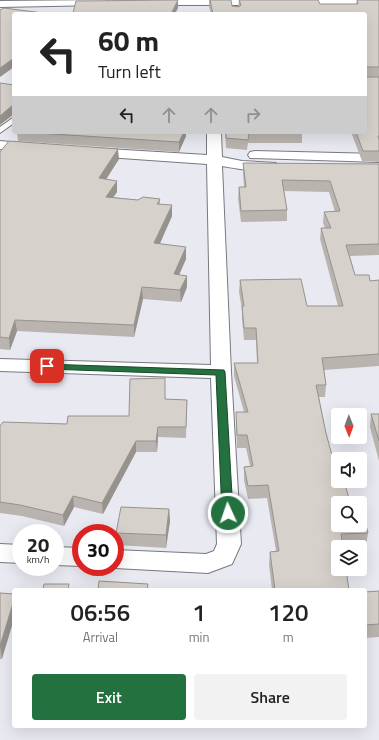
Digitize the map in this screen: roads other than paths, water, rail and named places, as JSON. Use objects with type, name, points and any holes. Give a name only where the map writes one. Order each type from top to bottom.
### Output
[{"type":"street","points":[[0,4],[113,2],[113,0]]},
{"type":"street","points":[[142,2],[204,2],[233,5],[379,2]]},
{"type":"street","points":[[204,2],[205,12]]},
{"type":"street","points":[[0,14],[16,4]]},
{"type":"street","points":[[124,559],[208,564],[223,557],[229,544],[221,372],[214,134]]},
{"type":"street","points":[[3,148],[48,149]]},
{"type":"street","points":[[80,151],[215,160],[242,165],[379,168]]},
{"type":"street","points":[[215,160],[241,155],[379,158]]},
{"type":"street","points":[[0,365],[221,372]]},
{"type":"street","points":[[0,553],[12,554]]},
{"type":"lane","points":[[0,131],[12,121]]}]
